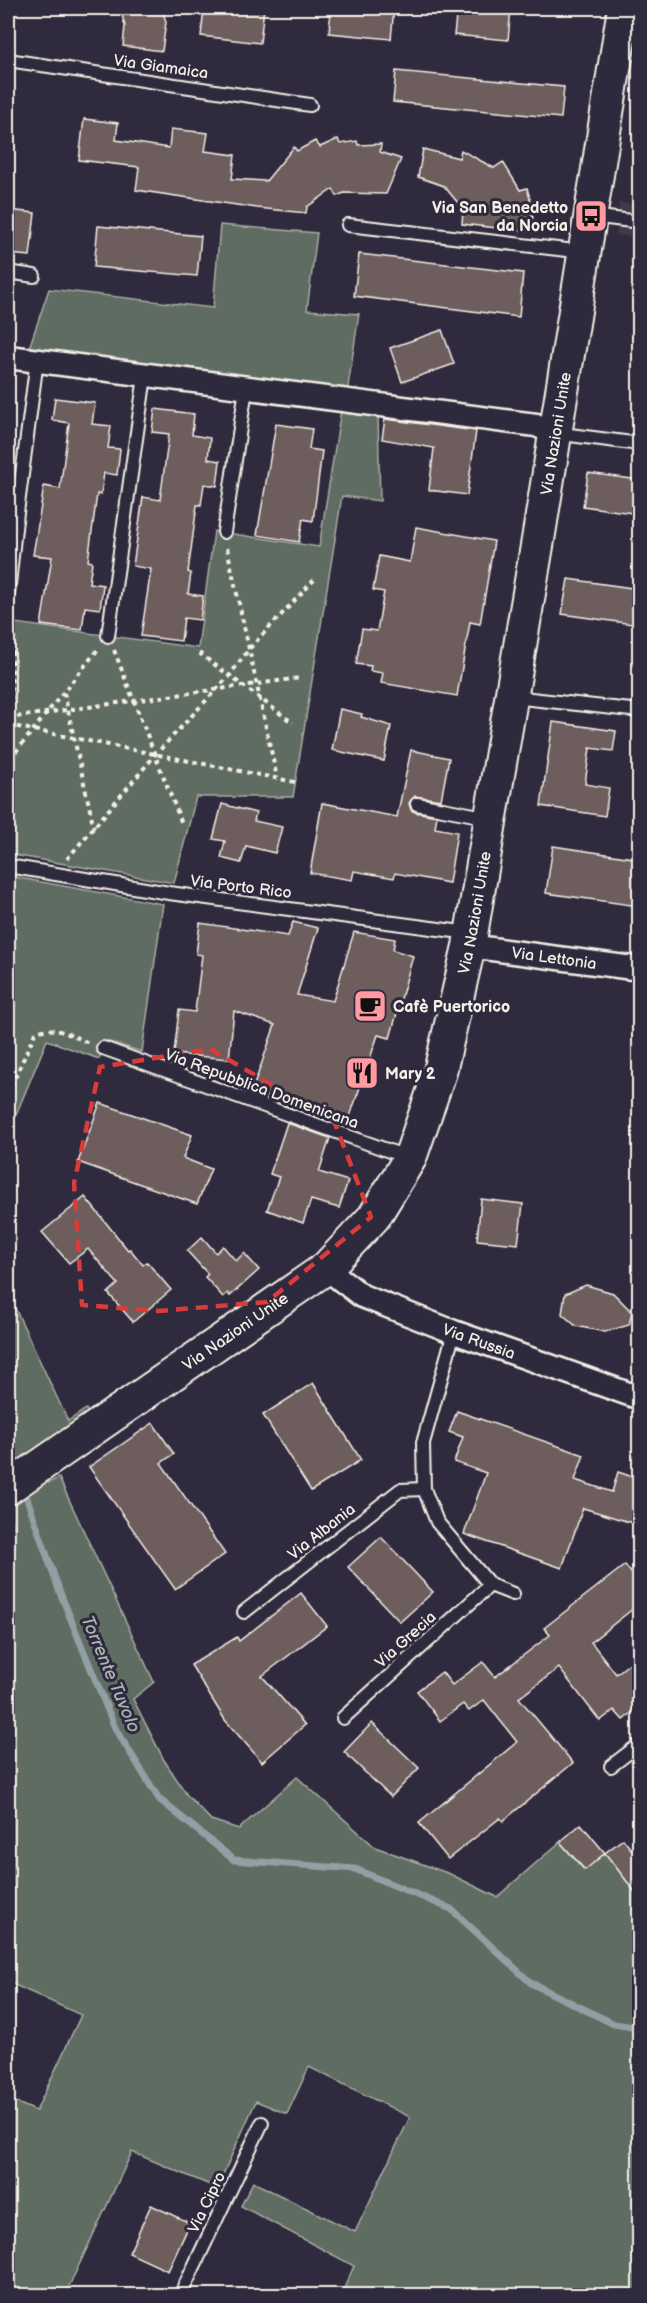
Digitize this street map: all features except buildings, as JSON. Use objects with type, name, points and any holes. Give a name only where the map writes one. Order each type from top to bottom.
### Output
[{"type":"street","name":"Via Nazioni Unite","points":[[8,1488],[326,1269],[374,1217],[410,1158],[440,1072],[470,939],[512,697],[624,8]]},
{"type":"street","points":[[8,357],[536,426],[554,434]]},
{"type":"street","name":"Via Lettonia","points":[[470,939],[639,969]]},
{"type":"street","name":"Via Russia","points":[[326,1269],[362,1296],[454,1332],[639,1398]]},
{"type":"lane","name":"Via Giamaica","points":[[8,60],[310,105]]},
{"type":"lane","points":[[591,216],[639,222]]},
{"type":"lane","points":[[348,225],[585,252]]},
{"type":"lane","points":[[8,272],[34,276]]},
{"type":"lane","points":[[8,594],[11,527],[37,360]]},
{"type":"lane","points":[[108,636],[145,376]]},
{"type":"lane","points":[[224,532],[246,389]]},
{"type":"lane","points":[[554,434],[639,444]]},
{"type":"lane","points":[[512,697],[639,711]]},
{"type":"lane","points":[[417,804],[491,818]]},
{"type":"lane","name":"Via Porto Rico","points":[[8,866],[470,939]]},
{"type":"lane","name":"Via Repubblica Domenicana","points":[[103,1048],[410,1158]]},
{"type":"lane","points":[[454,1332],[423,1443],[424,1489],[437,1522],[490,1585],[513,1594]]},
{"type":"lane","name":"Via Albania","points":[[244,1612],[400,1490],[424,1489]]},
{"type":"lane","name":"Via Grecia","points":[[343,1718],[490,1585]]},
{"type":"lane","points":[[611,1766],[639,1744]]},
{"type":"lane","name":"Via Cipro","points":[[180,2295],[262,2123]]},
{"type":"path","points":[[224,532],[277,778]]},
{"type":"path","points":[[62,864],[156,754],[229,676],[249,649],[314,580]]},
{"type":"path","points":[[8,789],[14,622]]},
{"type":"path","points":[[8,761],[108,636]]},
{"type":"path","points":[[108,636],[182,824]]},
{"type":"path","points":[[199,653],[292,723]]},
{"type":"path","points":[[9,718],[300,678]]},
{"type":"path","points":[[64,693],[94,828]]},
{"type":"path","points":[[9,725],[74,736],[296,782]]},
{"type":"path","points":[[8,1094],[34,1035],[38,1031],[50,1029],[103,1048]]},
{"type":"highlighted area","points":[[210,1049],[334,1121],[371,1217],[267,1302],[158,1311],[82,1305],[74,1183],[100,1067]]},
{"type":"shaded area","points":[[619,203],[639,204],[639,238],[616,235]]},
{"type":"green space","points":[[220,225],[317,233],[307,310],[359,314],[347,393],[28,351],[49,289],[213,308]]},
{"type":"green space","points":[[341,410],[378,414],[380,501],[342,496],[293,797],[196,797],[174,883],[8,854],[8,622],[198,648],[214,531],[319,547]]},
{"type":"green space","points":[[8,876],[163,904],[142,1052],[106,1041],[99,1059],[47,1040],[8,1134]]},
{"type":"green space","points":[[8,1293],[68,1421],[86,1409],[91,1418],[36,1452],[48,1483],[59,1478],[154,1682],[133,1699],[164,1760],[187,1795],[211,1820],[239,1829],[297,1777],[375,1847],[450,1874],[497,1897],[560,1842],[584,1870],[605,1853],[639,1897],[639,2295],[341,2295],[354,2266],[241,2206],[253,2182],[355,2232],[410,2117],[309,2067],[287,2114],[256,2101],[217,2188],[132,2152],[65,2295],[8,2295],[8,2099],[36,2111],[81,2015],[8,1982],[8,1531],[14,1526],[8,1510]]},
{"type":"waterway","name":"Torrente Tuvolo","points":[[8,1444],[17,1471]]},
{"type":"waterway","name":"Torrente Tuvolo","points":[[23,1487],[59,1590],[115,1728],[159,1799],[234,1860],[355,1869],[451,1909],[531,1983],[614,2024],[640,2028]]},
{"type":"place","name":"Via San Benedetto da Norcia","points":[[591,216]]},
{"type":"place","name":"Cafè Puertorico","points":[[370,1006]]},
{"type":"place","name":"Mary 2","points":[[362,1073]]}]
